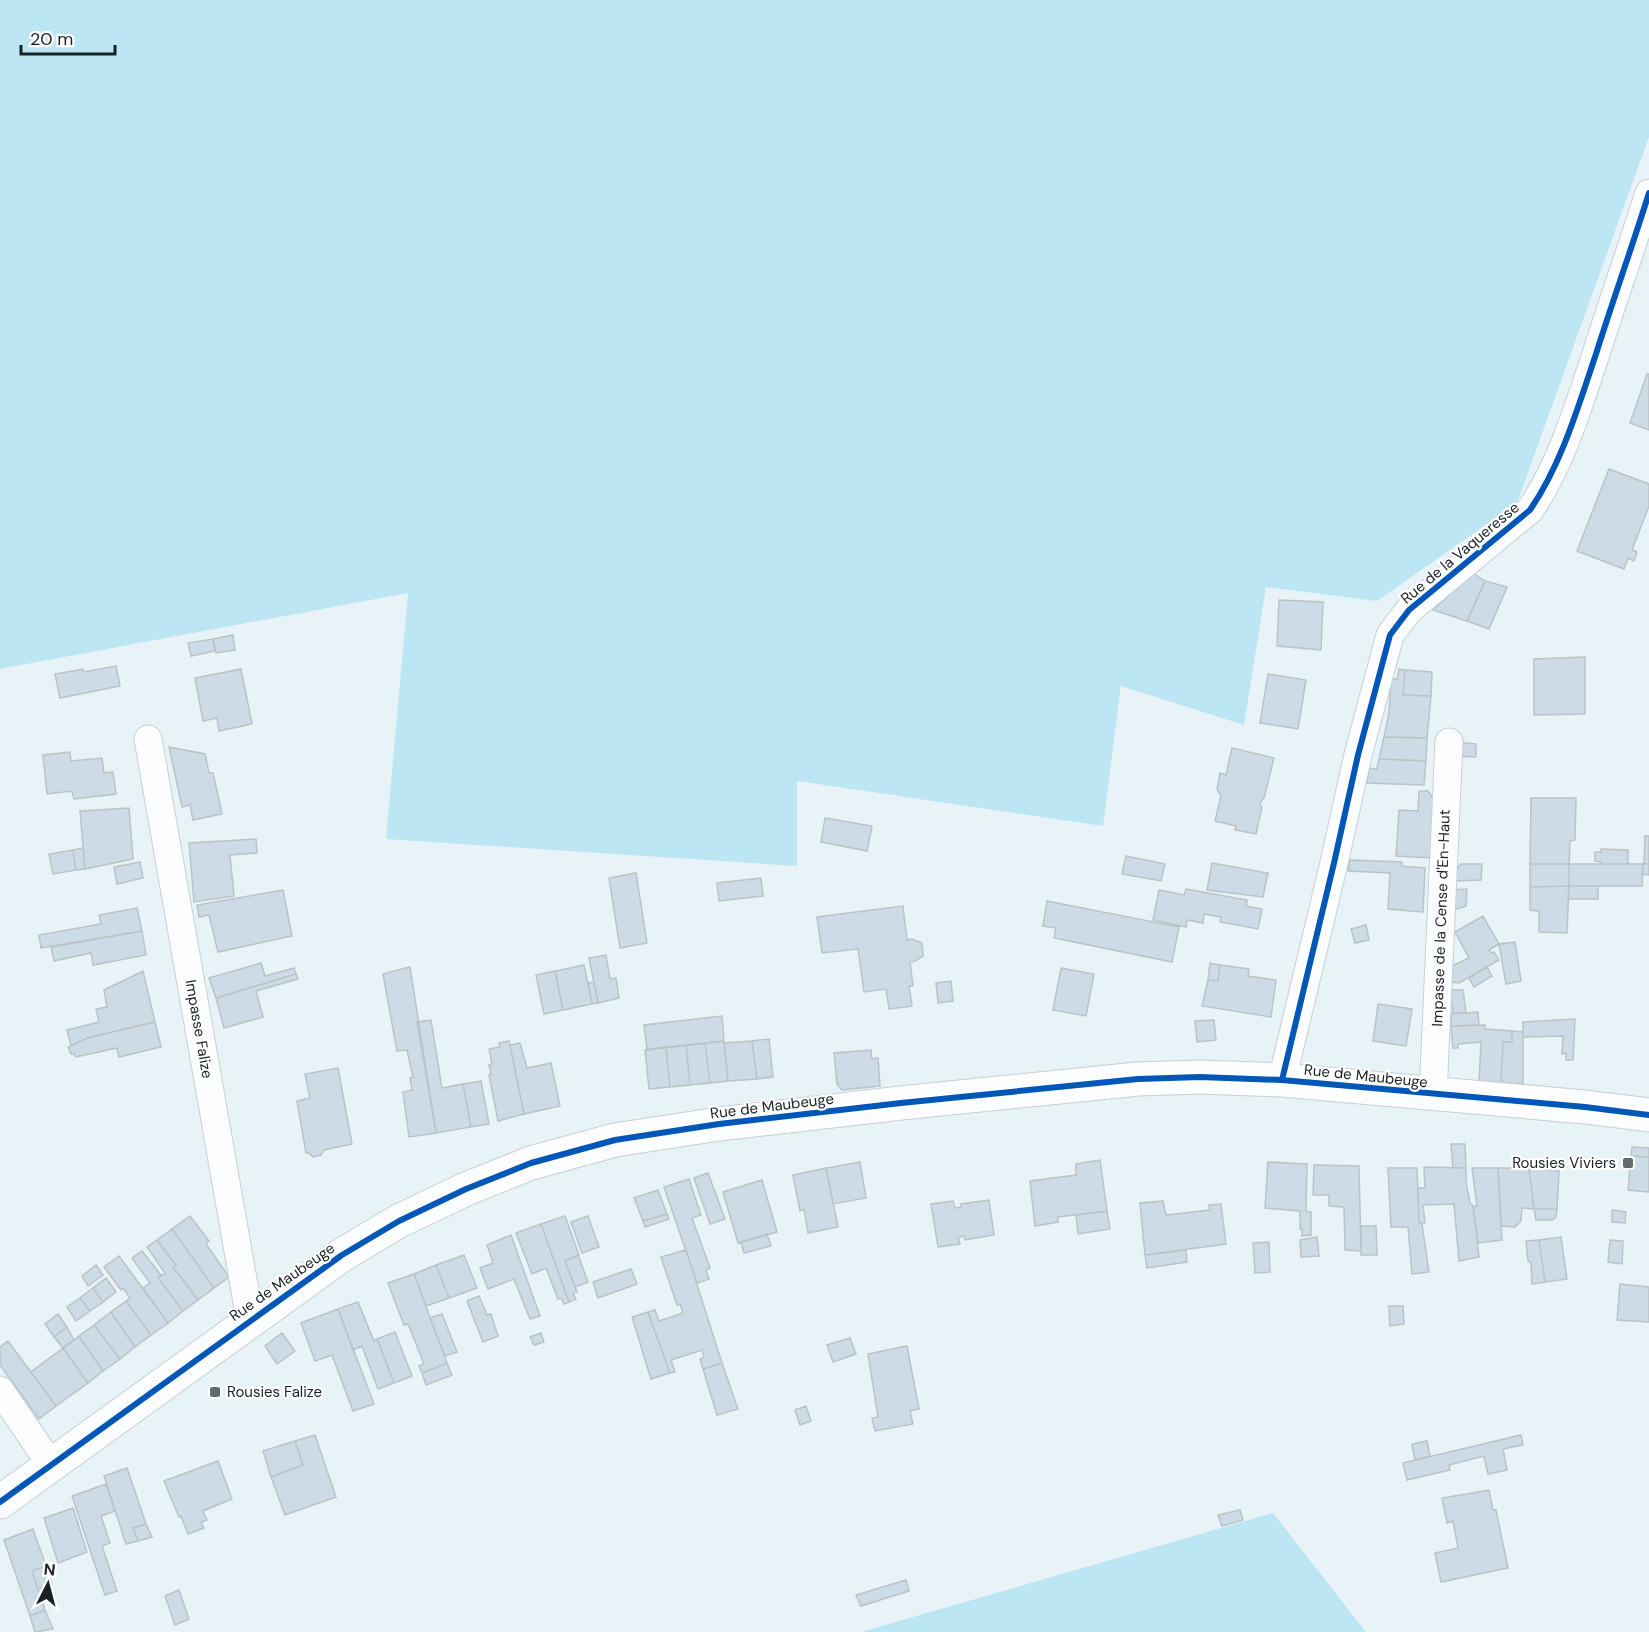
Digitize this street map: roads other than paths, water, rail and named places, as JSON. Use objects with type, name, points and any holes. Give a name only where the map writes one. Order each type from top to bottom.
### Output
[{"type":"street","name":"Rue de la Vaqueresse","points":[[1282,1080],[1358,755],[1390,635],[1409,610],[1530,510],[1544,490],[1566,439],[1649,193]]},
{"type":"street","name":"Impasse Falize","points":[[148,739],[250,1319]]},
{"type":"street","name":"Impasse de la Cense d'En-Haut","points":[[1433,1095],[1449,742]]},
{"type":"street","name":"Rue de Maubeuge","points":[[0,1502],[250,1319],[342,1255],[399,1221],[466,1189],[531,1163],[615,1140],[742,1121],[1138,1079],[1200,1077],[1282,1080],[1585,1107],[1649,1115]]},
{"type":"street","points":[[0,1390],[51,1465]]},
{"type":"place","name":"Rousies Viviers","points":[[1628,1163]]},
{"type":"place","name":"Rousies Falize","points":[[215,1392]]}]
